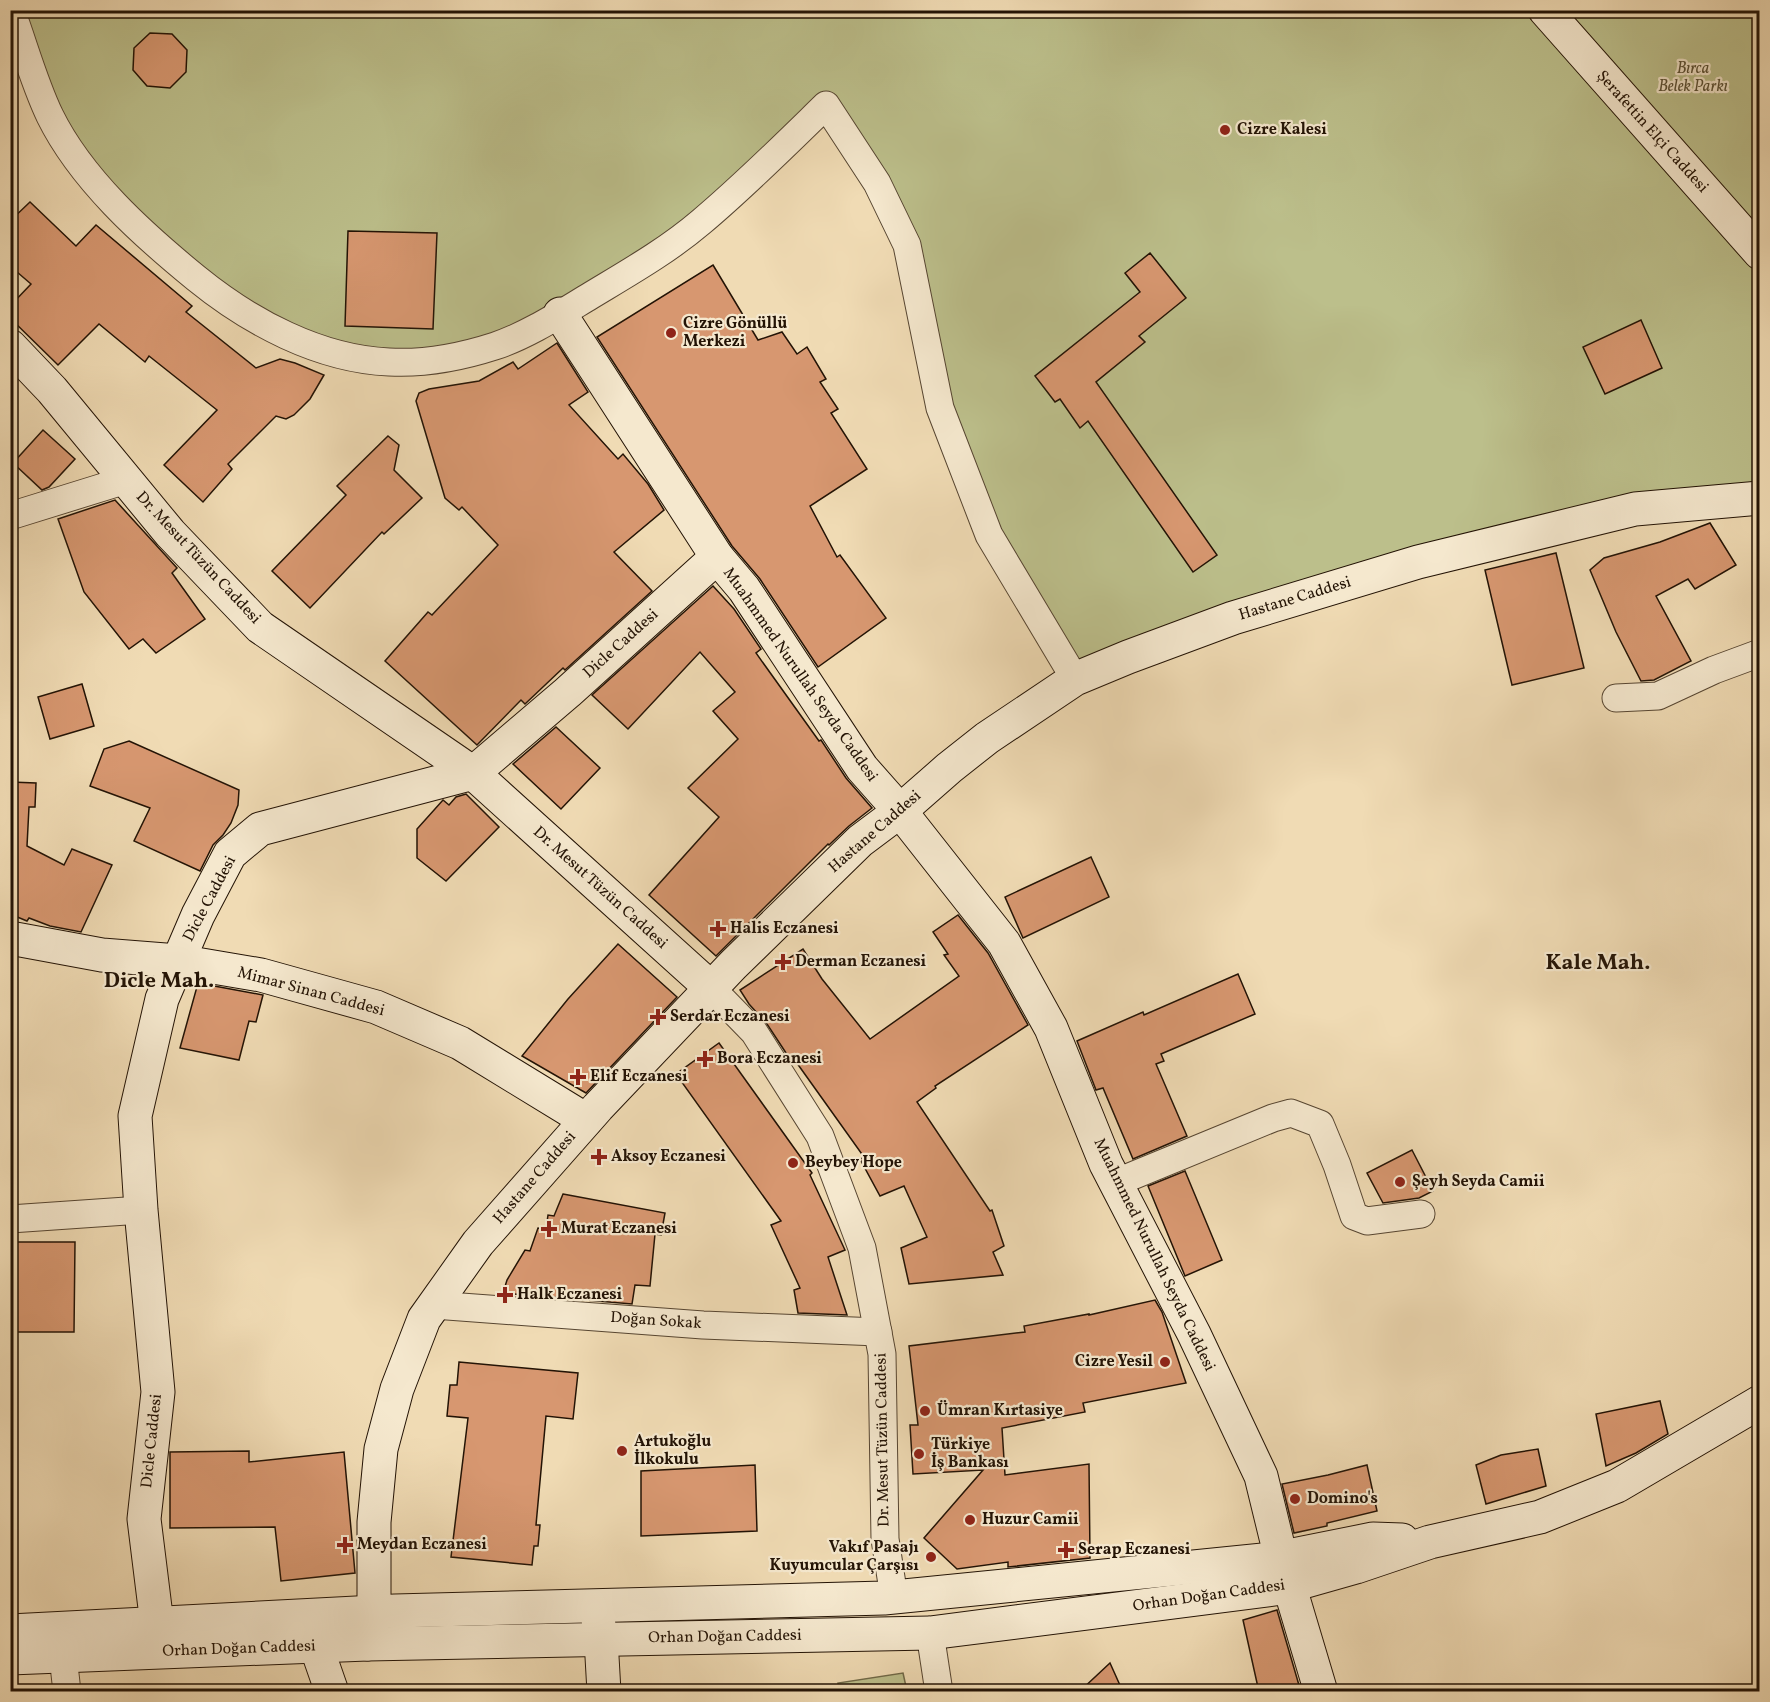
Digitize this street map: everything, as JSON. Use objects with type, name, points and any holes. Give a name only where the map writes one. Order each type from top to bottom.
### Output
[{"type":"street","points":[[11,10],[50,116],[69,149],[89,176],[163,251],[220,297],[263,323],[299,340],[352,357],[390,362],[418,362],[455,357],[497,345],[560,314],[651,259],[700,223],[754,175],[826,105],[877,183],[907,245],[940,408],[989,535],[1075,679]]},
{"type":"street","name":"Şerafettin Elçi Caddesi","points":[[1545,10],[1760,253]]},
{"type":"street","name":"Muahmmed Nurullah Seyda Caddesi","points":[[560,314],[717,557],[744,589],[862,768],[900,811],[1004,943],[1051,1028],[1106,1164],[1194,1334],[1261,1476],[1321,1692]]},
{"type":"street","name":"Dr. Mesut Tüzün Caddesi","points":[[10,346],[52,390],[170,533],[260,627],[473,773],[711,988],[754,1032],[820,1136],[862,1248],[882,1354],[885,1539],[894,1597]]},
{"type":"street","points":[[10,516],[126,480]]},
{"type":"street","name":"Hastane Caddesi","points":[[367,1644],[374,1612],[374,1522],[381,1449],[397,1389],[424,1319],[478,1243],[586,1120],[711,988],[860,841],[900,811],[987,738],[1075,679],[1128,657],[1233,618],[1418,562],[1635,509],[1760,498]]},
{"type":"street","name":"Dicle Caddesi","points":[[157,1624],[144,1519],[158,1392],[141,1210],[135,1116],[162,999],[198,915],[230,855],[260,829],[473,773],[568,692],[717,557]]},
{"type":"street","points":[[1616,698],[1658,696],[1714,670],[1760,653]]},
{"type":"street","name":"Mimar Sinan Caddesi","points":[[10,938],[102,955],[178,961],[261,975],[376,1007],[459,1043],[586,1120]]},
{"type":"street","points":[[1115,1183],[1291,1113],[1320,1124],[1354,1216],[1367,1221],[1421,1214]]},
{"type":"street","points":[[10,1220],[141,1210]]},
{"type":"street","name":"Doğan Sokak","points":[[434,1305],[703,1325],[878,1332]]},
{"type":"street","name":"Orhan Doğan Caddesi","points":[[10,1630],[374,1612],[894,1597],[1356,1567],[1430,1542],[1540,1517],[1617,1486],[1760,1402]]},
{"type":"street","name":"Orhan Doğan Caddesi","points":[[10,1658],[367,1644],[930,1633],[1286,1571]]},
{"type":"street","points":[[894,1597],[930,1633],[939,1692]]},
{"type":"street","points":[[596,1605],[604,1692]]},
{"type":"street","points":[[316,1646],[332,1692]]},
{"type":"street","points":[[63,1656],[67,1692]]},
{"type":"green space","name":"Bırca Belek Parkı","points":[[11,11],[1759,11],[1759,498],[1635,509],[1075,679],[989,535],[907,245],[826,105],[754,175],[560,314],[418,362],[263,323],[89,176]]},
{"type":"green space","points":[[903,1673],[907,1691],[840,1691],[838,1683]]},
{"type":"building","points":[[150,33],[172,34],[187,50],[186,72],[170,88],[147,86],[133,70],[134,48]]},
{"type":"building","points":[[30,202],[76,246],[96,225],[192,306],[186,312],[256,368],[280,359],[324,375],[310,399],[294,415],[286,419],[276,416],[228,464],[232,469],[203,502],[164,465],[217,410],[149,356],[145,362],[99,324],[58,365],[10,318],[10,306],[31,284],[10,266],[10,221]]},
{"type":"building","points":[[348,231],[437,233],[433,329],[345,326]]},
{"type":"building","points":[[1150,253],[1186,298],[1139,336],[1145,342],[1096,382],[1217,555],[1193,572],[1088,421],[1080,428],[1060,399],[1055,402],[1035,376],[1140,292],[1125,273]]},
{"type":"building","points":[[713,265],[758,340],[782,332],[797,354],[807,347],[826,379],[820,382],[838,409],[831,413],[867,469],[810,506],[837,557],[840,555],[886,618],[818,667],[760,579],[732,546],[597,337]]},
{"type":"building","points":[[1641,320],[1662,368],[1605,394],[1583,347]]},
{"type":"building","points":[[557,343],[588,392],[569,405],[618,459],[623,454],[648,484],[664,510],[614,552],[652,591],[525,704],[521,700],[477,745],[385,661],[428,612],[432,615],[498,545],[462,507],[459,510],[445,498],[416,401],[419,393],[429,389],[479,381],[513,362],[518,369]]},
{"type":"building","points":[[43,430],[75,459],[49,487],[42,490],[13,463]]},
{"type":"building","points":[[388,436],[399,445],[394,470],[422,498],[384,534],[382,532],[310,608],[272,571],[346,495],[337,486]]},
{"type":"building","points":[[115,500],[177,568],[172,573],[205,619],[156,653],[143,639],[129,649],[84,592],[58,519]]},
{"type":"building","points":[[1710,523],[1736,565],[1695,589],[1688,579],[1656,596],[1691,661],[1654,680],[1641,681],[1616,632],[1590,570],[1604,558],[1660,542]]},
{"type":"building","points":[[1556,553],[1584,668],[1512,685],[1485,570]]},
{"type":"building","points":[[713,586],[734,609],[761,649],[756,653],[819,741],[821,740],[846,778],[872,808],[828,844],[716,956],[649,895],[719,817],[688,788],[738,739],[713,711],[735,692],[700,652],[628,729],[592,695]]},
{"type":"building","points":[[82,684],[94,726],[50,739],[38,697]]},
{"type":"building","points":[[556,727],[600,768],[561,809],[513,764]]},
{"type":"building","points":[[129,741],[239,790],[238,805],[231,823],[213,845],[200,871],[134,841],[150,808],[90,786],[104,749]]},
{"type":"building","points":[[10,782],[36,783],[35,807],[29,807],[27,846],[64,865],[72,849],[112,865],[81,932],[50,926],[29,918],[27,921],[10,914]]},
{"type":"building","points":[[466,794],[499,827],[446,881],[417,858],[417,829],[443,800],[449,805],[456,797]]},
{"type":"building","points":[[1091,857],[1109,897],[1023,938],[1005,897]]},
{"type":"building","points":[[958,915],[988,953],[1028,1025],[935,1086],[936,1088],[917,1102],[990,1211],[992,1210],[1004,1246],[993,1252],[1003,1275],[909,1284],[901,1248],[927,1237],[904,1186],[880,1196],[860,1159],[864,1157],[794,1059],[792,1061],[788,1056],[767,1024],[740,990],[803,949],[822,979],[870,1039],[959,976],[944,955],[948,954],[933,932]]},
{"type":"building","points":[[618,944],[677,997],[586,1093],[522,1056],[568,999]]},
{"type":"building","points":[[1238,974],[1255,1014],[1161,1054],[1164,1061],[1156,1064],[1187,1136],[1133,1159],[1103,1088],[1096,1090],[1077,1041]]},
{"type":"building","points":[[198,983],[263,995],[256,1022],[249,1021],[239,1060],[180,1048]]},
{"type":"building","points":[[719,1043],[812,1173],[810,1175],[845,1250],[828,1257],[847,1315],[798,1313],[794,1290],[800,1288],[771,1225],[781,1221],[676,1074]]},
{"type":"building","name":"Şeyh Seyda Camii","points":[[1412,1150],[1433,1191],[1419,1198],[1383,1203],[1367,1173]]},
{"type":"building","points":[[1185,1171],[1222,1260],[1185,1276],[1148,1186]]},
{"type":"building","points":[[563,1194],[665,1213],[661,1235],[655,1234],[650,1286],[635,1285],[632,1304],[503,1293],[507,1280],[525,1250],[530,1251],[538,1228],[546,1229],[548,1215],[554,1216]]},
{"type":"building","points":[[10,1242],[75,1242],[74,1332],[10,1332]]},
{"type":"building","points":[[1155,1300],[1162,1312],[1186,1383],[1083,1403],[1085,1412],[1002,1428],[1005,1475],[1089,1464],[1090,1558],[1008,1567],[1008,1562],[957,1569],[924,1538],[983,1470],[913,1474],[910,1425],[918,1425],[909,1346],[1025,1332],[1024,1326],[1089,1315]]},
{"type":"building","points":[[459,1362],[578,1373],[573,1419],[546,1416],[536,1525],[540,1525],[538,1546],[534,1546],[532,1565],[451,1557],[468,1418],[447,1416],[450,1385],[457,1385]]},
{"type":"building","points":[[1660,1401],[1668,1434],[1636,1453],[1606,1466],[1596,1414]]},
{"type":"building","points":[[1538,1449],[1546,1486],[1486,1504],[1476,1465],[1501,1455]]},
{"type":"building","points":[[249,1451],[249,1462],[344,1452],[355,1573],[281,1581],[275,1527],[170,1528],[170,1452]]},
{"type":"building","points":[[755,1465],[757,1531],[641,1536],[641,1471]]},
{"type":"building","points":[[1367,1465],[1377,1511],[1294,1533],[1282,1484]]},
{"type":"building","points":[[1277,1610],[1301,1692],[1259,1692],[1243,1620]]},
{"type":"building","points":[[1110,1663],[1123,1692],[1079,1692]]},
{"type":"place","name":"Cizre Kalesi","points":[[1225,130]]},
{"type":"place","name":"Cizre Gönüllü Merkezi","points":[[671,333]]},
{"type":"place","name":"Halis Eczanesi","points":[[718,929]]},
{"type":"place","name":"Derman Eczanesi","points":[[783,962]]},
{"type":"place","name":"Serdar Eczanesi","points":[[658,1017]]},
{"type":"place","name":"Bora Eczanesi","points":[[705,1059]]},
{"type":"place","name":"Elif Eczanesi","points":[[578,1077]]},
{"type":"place","name":"Aksoy Eczanesi","points":[[599,1157]]},
{"type":"place","name":"Beybey Hope","points":[[793,1163]]},
{"type":"place","name":"Şeyh Seyda Camii","points":[[1400,1182]]},
{"type":"place","name":"Murat Eczanesi","points":[[549,1229]]},
{"type":"place","name":"Halk Eczanesi","points":[[505,1295]]},
{"type":"place","name":"Cizre Yesil","points":[[1165,1362]]},
{"type":"place","name":"Ümran Kırtasiye","points":[[925,1411]]},
{"type":"place","name":"Artukoğlu İlkokulu","points":[[622,1451]]},
{"type":"place","name":"Türkiye İş Bankası","points":[[919,1454]]},
{"type":"place","name":"Domino's","points":[[1295,1499]]},
{"type":"place","name":"Huzur Camii","points":[[970,1520]]},
{"type":"place","name":"Meydan Eczanesi","points":[[345,1545]]},
{"type":"place","name":"Serap Eczanesi","points":[[1066,1550]]},
{"type":"place","name":"Vakıf Pasajı Kuyumcular Çarşısı","points":[[931,1557]]},
{"type":"district","name":"Kale Mah.","points":[[1598,963]]},
{"type":"district","name":"Dicle Mah.","points":[[159,981]]}]
